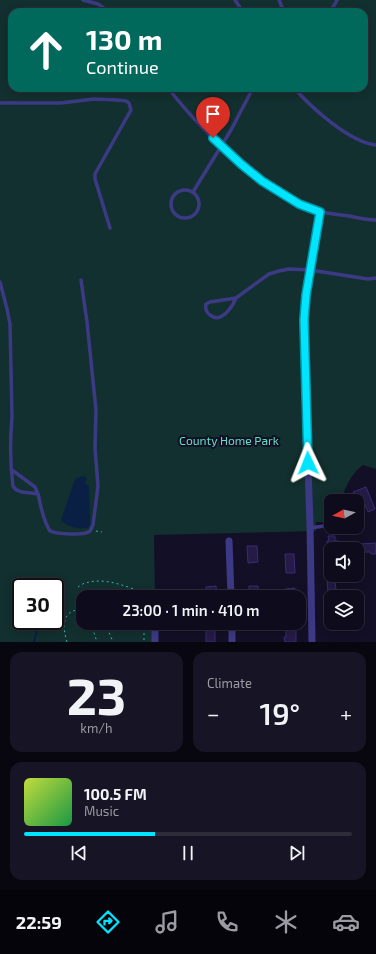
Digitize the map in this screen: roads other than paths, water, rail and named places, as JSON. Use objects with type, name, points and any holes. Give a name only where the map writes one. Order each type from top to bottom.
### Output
[{"type":"street","points":[[304,343],[312,642]]},
{"type":"street","points":[[229,541],[231,590]]},
{"type":"street","points":[[155,630],[155,642]]},
{"type":"street","points":[[232,630],[232,642]]},
{"type":"lane","points":[[83,0],[99,2]]},
{"type":"lane","points":[[278,0],[282,7]]},
{"type":"lane","points":[[171,92],[195,120],[222,147],[262,181],[285,196],[299,204],[320,212],[376,220]]},
{"type":"lane","points":[[193,192],[222,147],[251,92]]},
{"type":"lane","points":[[298,92],[321,114],[343,131],[359,140],[376,145]]},
{"type":"lane","points":[[0,103],[61,103],[94,99],[118,100],[129,103],[131,110],[95,174],[95,179],[110,228]]},
{"type":"lane","points":[[183,190],[193,192],[197,196],[200,204],[197,212],[195,215],[188,218],[178,217],[171,206],[172,198],[178,192],[183,190]]},
{"type":"lane","points":[[304,343],[305,301],[320,212]]},
{"type":"lane","points":[[236,298],[232,306],[221,317],[216,318],[210,316],[206,312],[206,304],[236,298],[269,274],[289,269],[310,270],[368,279],[376,278]]},
{"type":"lane","points":[[12,470],[35,487],[45,521],[50,531],[59,533],[84,534],[91,530],[98,486],[95,448],[96,410],[81,280]]},
{"type":"lane","points":[[0,282],[10,324],[12,417],[11,444],[13,486],[14,490],[38,494]]},
{"type":"lane","points":[[310,528],[324,526]]},
{"type":"water","points":[[84,476],[87,479],[85,482],[86,484],[89,486],[90,525],[88,528],[73,527],[61,520],[76,478]]},
{"type":"waterway","points":[[34,642],[37,630]]},
{"type":"park label","name":"County Home Park","points":[[229,441]]}]
